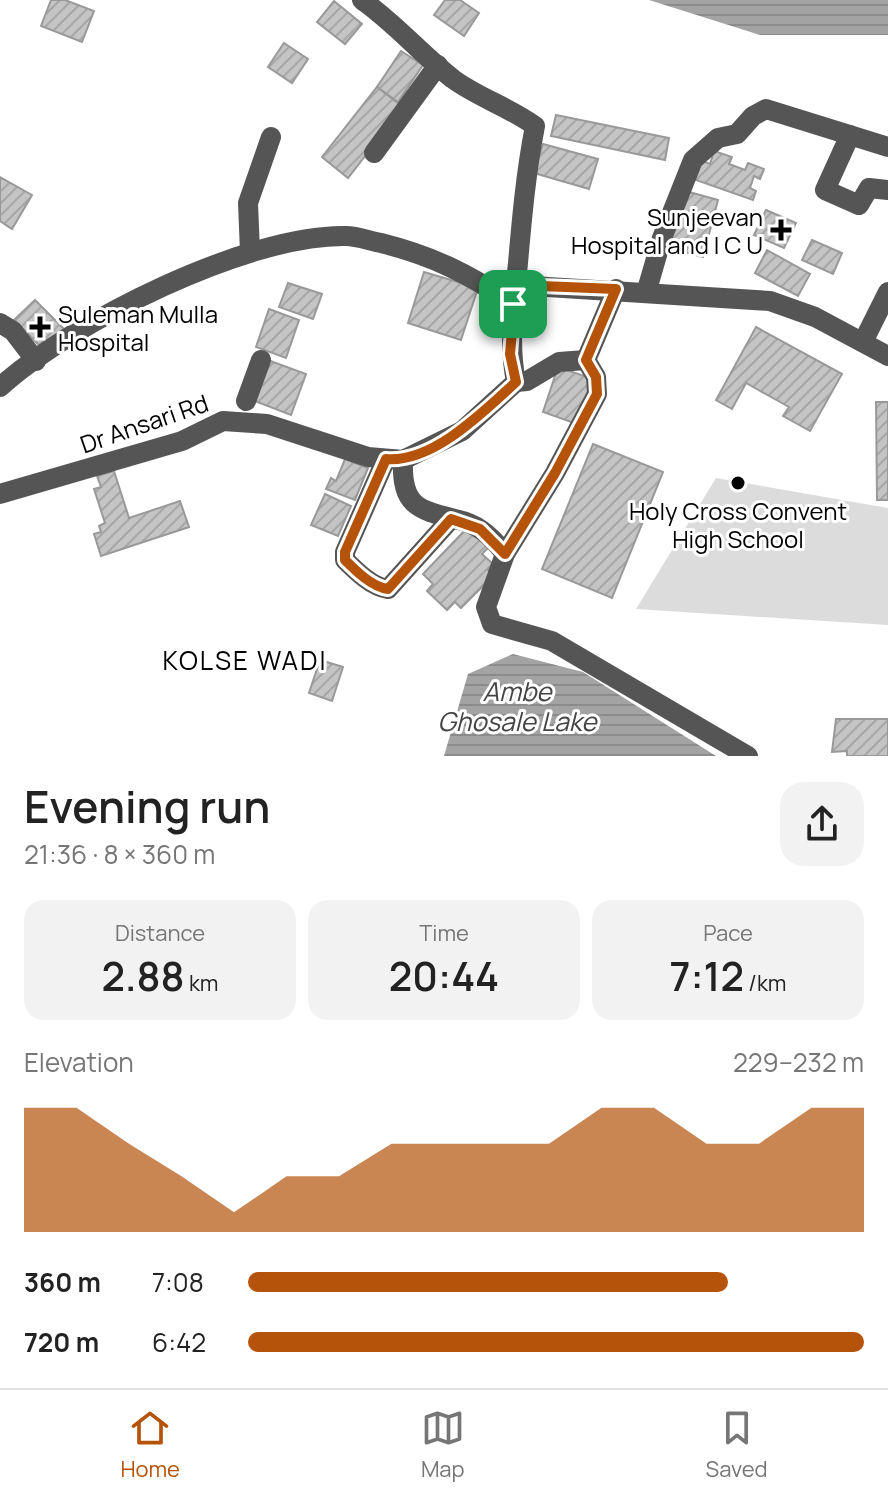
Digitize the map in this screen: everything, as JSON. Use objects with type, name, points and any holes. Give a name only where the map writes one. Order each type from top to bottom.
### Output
[{"type":"street","points":[[362,0],[482,99],[520,115],[535,126],[526,173],[514,295],[510,354],[516,382]]},
{"type":"street","points":[[374,153],[438,65]]},
{"type":"street","points":[[646,293],[662,238],[693,160],[718,138],[737,134],[753,116],[766,109],[888,147]]},
{"type":"street","points":[[850,135],[825,190],[859,205],[869,188],[888,190]]},
{"type":"street","points":[[250,252],[248,203],[271,137]]},
{"type":"street","points":[[0,387],[112,314],[202,269],[279,242],[348,235],[428,255],[514,295],[616,289],[770,301],[888,356]]},
{"type":"street","points":[[586,360],[616,289]]},
{"type":"street","points":[[863,342],[888,292]]},
{"type":"street","points":[[0,323],[13,331],[36,361]]},
{"type":"street","points":[[246,401],[261,360]]},
{"type":"street","points":[[451,519],[388,589],[353,569],[345,560],[345,552],[394,460],[462,431],[516,382],[527,381],[559,362],[586,360]]},
{"type":"street","points":[[586,360],[596,377],[597,394],[555,473],[505,554],[486,607],[492,624],[552,641],[748,756]]},
{"type":"street","name":"Dr Ansari Rd","points":[[0,494],[182,441],[223,421],[267,424],[368,457],[394,460]]},
{"type":"street","points":[[394,460],[405,490],[415,505],[433,516],[480,529],[505,554]]},
{"type":"shaded area","points":[[716,478],[888,508],[888,625],[636,609]]},
{"type":"water","points":[[649,0],[888,0],[888,35],[760,35]]},
{"type":"water","name":"Ambe Ghosale Lake","points":[[513,654],[583,672],[716,756],[444,756],[468,674]]},
{"type":"building","points":[[51,0],[65,0],[94,11],[82,42],[41,26]]},
{"type":"building","points":[[445,0],[460,0],[479,13],[464,36],[434,15]]},
{"type":"building","points":[[334,1],[362,24],[345,44],[317,22]]},
{"type":"building","points":[[284,43],[308,59],[292,83],[268,67]]},
{"type":"building","points":[[401,51],[423,65],[398,102],[377,87]]},
{"type":"building","points":[[377,87],[403,107],[348,178],[322,157]]},
{"type":"building","points":[[556,115],[669,138],[665,160],[551,136]]},
{"type":"building","points":[[543,144],[598,159],[589,189],[534,173]]},
{"type":"building","points":[[714,151],[732,157],[729,164],[745,170],[748,163],[764,169],[760,179],[754,176],[750,188],[756,191],[753,200],[693,179],[700,160],[710,164]]},
{"type":"building","points":[[0,177],[32,195],[12,229],[0,221]]},
{"type":"building","points":[[682,190],[718,200],[703,257],[667,247]]},
{"type":"building","points":[[766,210],[796,223],[784,248],[754,235]]},
{"type":"building","points":[[812,240],[842,253],[833,274],[802,260]]},
{"type":"building","points":[[767,250],[810,274],[798,296],[755,273]]},
{"type":"building","points":[[424,272],[478,288],[461,340],[408,323]]},
{"type":"building","points":[[288,283],[322,294],[313,319],[279,307]]},
{"type":"building","points":[[35,300],[66,331],[45,351],[14,320]]},
{"type":"building","points":[[269,309],[299,320],[286,358],[256,347]]},
{"type":"building","points":[[756,327],[842,374],[810,431],[783,416],[789,407],[746,383],[732,409],[716,400]]},
{"type":"building","points":[[265,359],[306,374],[291,415],[250,399]]},
{"type":"building","points":[[558,367],[593,379],[577,424],[543,412]]},
{"type":"building","points":[[876,402],[888,402],[888,500],[877,500]]},
{"type":"building","points":[[593,444],[663,472],[612,598],[542,569]]},
{"type":"building","points":[[345,459],[368,468],[355,500],[326,489],[331,478],[336,481]]},
{"type":"building","points":[[114,471],[129,518],[180,501],[189,527],[101,556],[94,534],[101,532],[99,526],[105,523],[94,489],[101,487],[97,476]]},
{"type":"building","points":[[325,494],[351,506],[338,536],[311,525]]},
{"type":"building","points":[[468,527],[489,547],[482,554],[493,564],[488,570],[493,576],[461,608],[455,602],[447,610],[427,591],[433,584],[423,574]]},
{"type":"building","points":[[320,660],[343,667],[332,701],[309,693]]},
{"type":"building","points":[[836,719],[888,719],[888,756],[847,756],[847,751],[832,752]]},
{"type":"place","name":"Sunjeevan Hospital and I C U","points":[[781,230]]},
{"type":"place","name":"Suleman Mulla Hospital","points":[[40,327]]},
{"type":"place","name":"Holy Cross Convent High School","points":[[738,483]]},
{"type":"district","name":"KOLSE WADI","points":[[245,660]]},
{"type":"route","points":[[516,285],[616,289],[586,360],[596,377],[597,394],[534,511],[505,554],[480,529],[451,519],[388,589],[381,589],[353,569],[345,560],[345,552],[386,459],[403,460],[462,431],[516,382],[510,354],[513,304],[516,285]]}]
